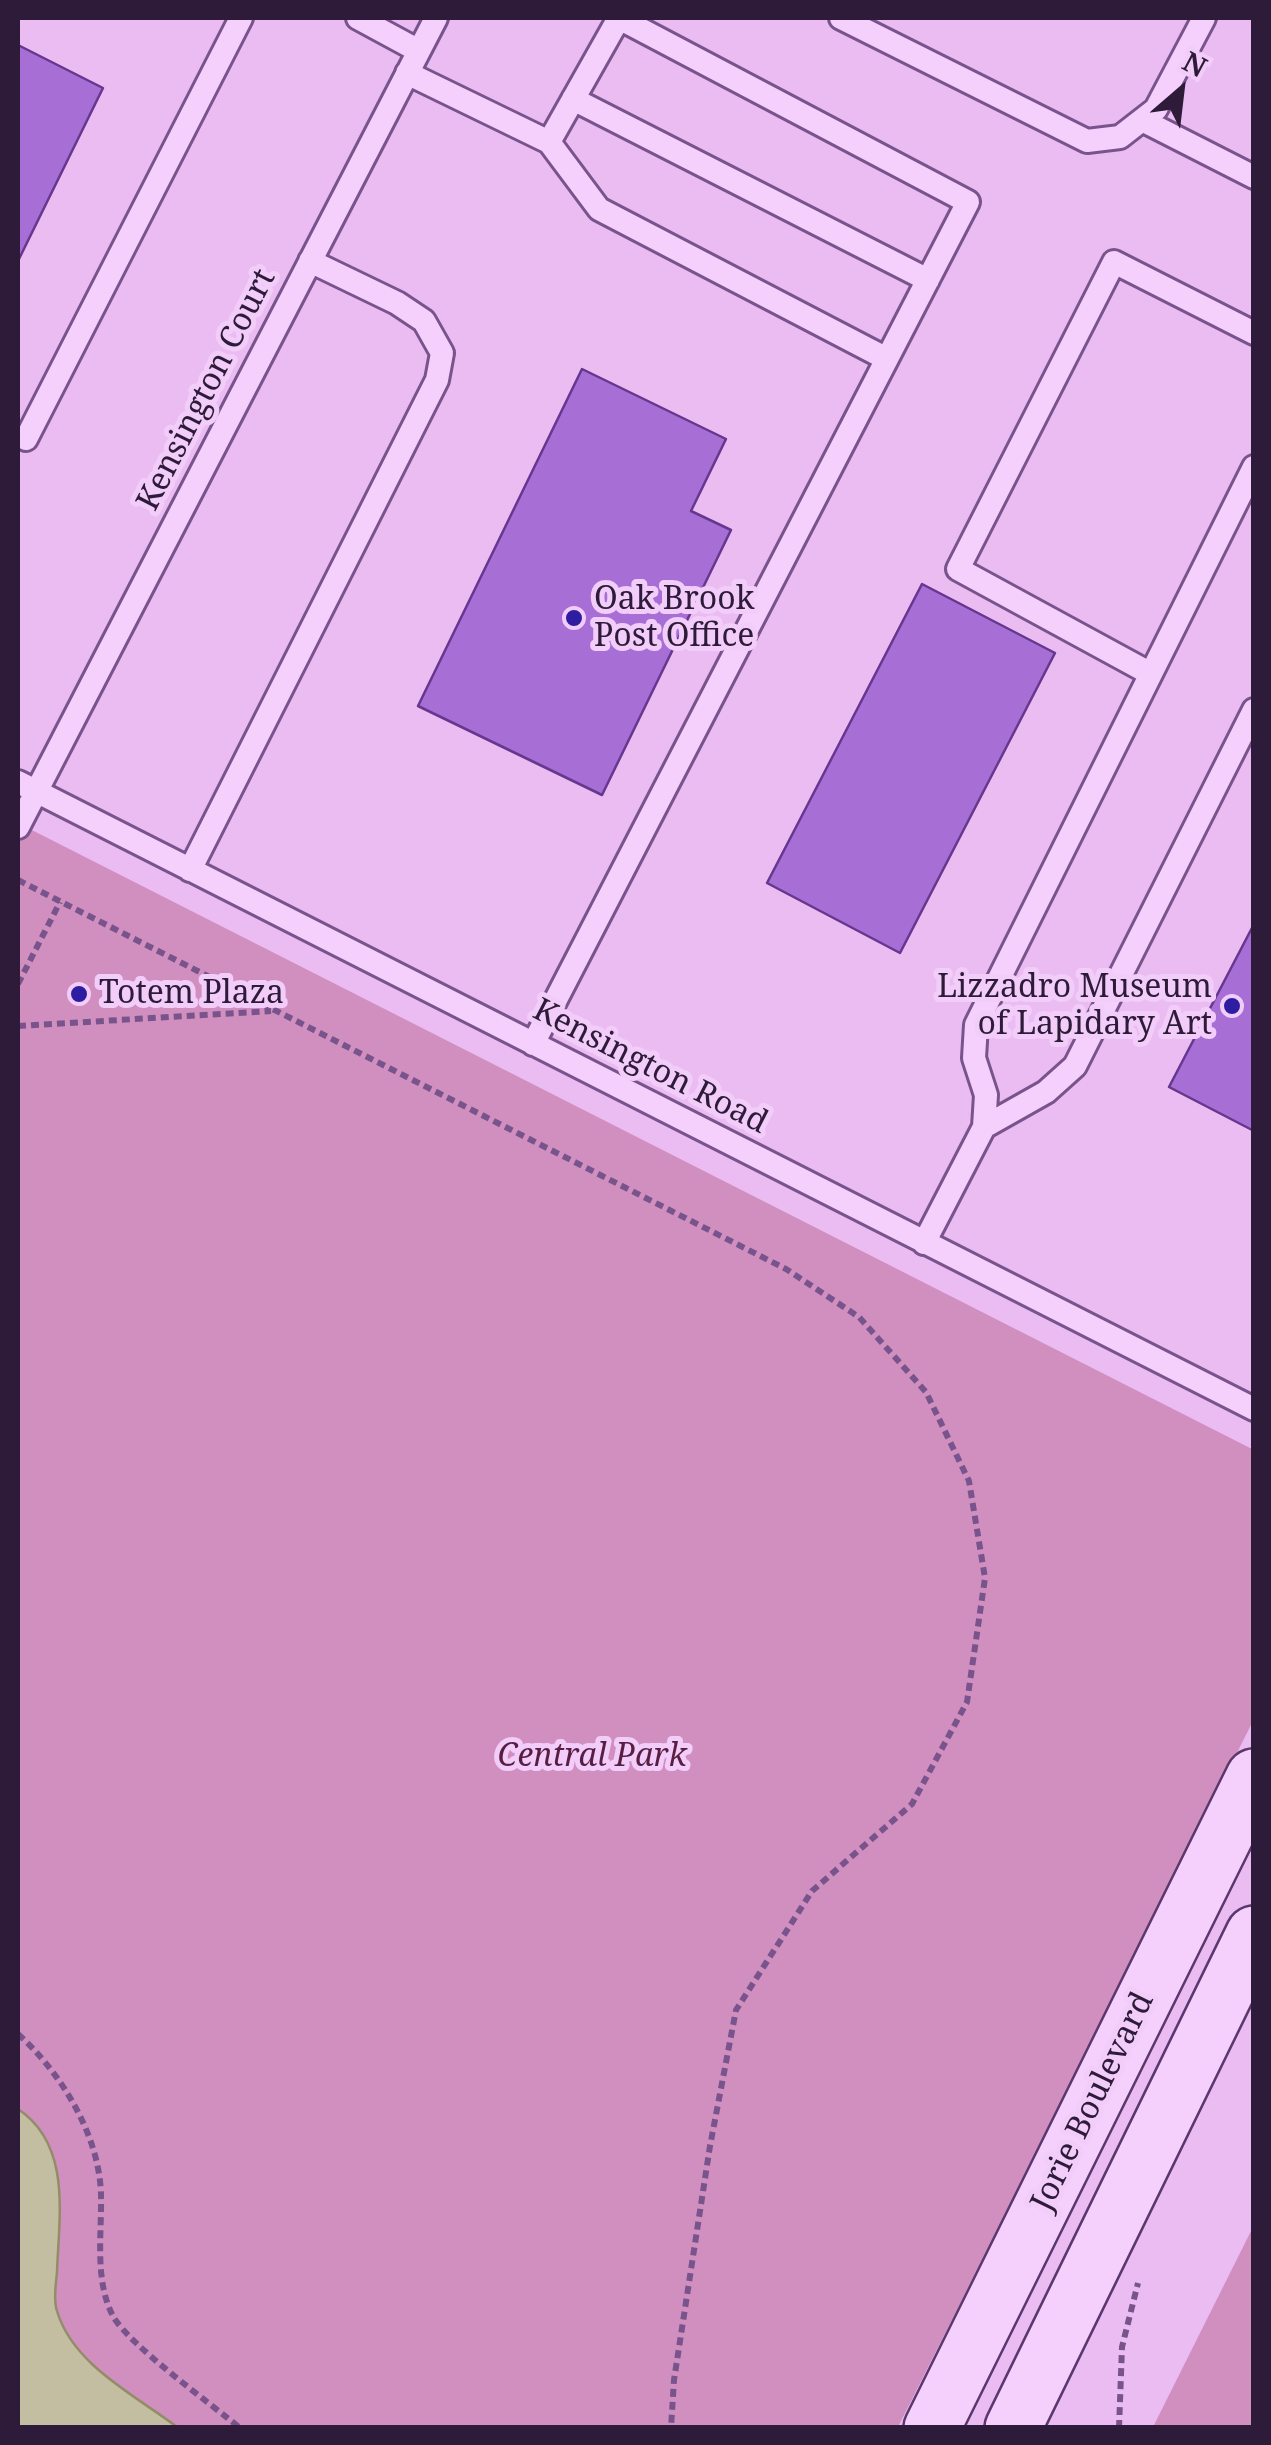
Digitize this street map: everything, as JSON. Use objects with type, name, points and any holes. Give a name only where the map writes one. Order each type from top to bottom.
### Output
[{"type":"main road","name":"Jorie Boulevard","points":[[932,2428],[1254,1777]]},
{"type":"main road","points":[[1014,2428],[1254,1934]]},
{"type":"lane","points":[[26,439],[241,18]]},
{"type":"lane","points":[[358,18],[418,52]]},
{"type":"lane","name":"Kensington Court","points":[[18,827],[26,787],[310,261],[436,18]]},
{"type":"lane","points":[[533,1044],[968,202],[619,18],[549,142]]},
{"type":"lane","points":[[841,18],[1087,141],[1120,137],[1156,109],[1204,18]]},
{"type":"lane","points":[[407,73],[549,142],[599,209],[887,359]]},
{"type":"lane","points":[[573,99],[928,280]]},
{"type":"lane","points":[[1142,120],[1254,178]]},
{"type":"lane","points":[[190,870],[437,380],[442,353],[424,321],[397,302],[310,261]]},
{"type":"lane","points":[[1151,674],[958,569],[1114,262],[1254,333]]},
{"type":"lane","points":[[924,1243],[984,1126],[986,1095],[974,1058],[976,1025],[1254,467]]},
{"type":"lane","points":[[984,1126],[1046,1092],[1075,1066],[1254,710]]},
{"type":"lane","name":"Kensington Road","points":[[26,787],[1254,1409]]},
{"type":"path","points":[[18,880],[786,1269],[859,1317],[926,1392],[969,1481],[986,1578],[967,1702],[912,1804],[812,1891],[736,2010],[710,2146],[674,2380],[671,2428]]},
{"type":"path","points":[[18,984],[60,902]]},
{"type":"path","points":[[18,1026],[274,1010]]},
{"type":"path","points":[[18,2034],[65,2090],[91,2138],[101,2188],[103,2288],[114,2318],[138,2344],[240,2428]]},
{"type":"path","points":[[1119,2428],[1122,2347],[1141,2273]]},
{"type":"green space","name":"Central Park","points":[[18,823],[1254,1450],[1253,1721],[898,2427],[18,2427]]},
{"type":"green space","points":[[1253,2227],[1253,2427],[1153,2427]]},
{"type":"shaded area","points":[[18,2109],[35,2124],[55,2162],[60,2205],[55,2302],[65,2330],[107,2377],[177,2427],[18,2427]]},
{"type":"building","points":[[18,45],[103,88],[18,261]]},
{"type":"building","name":"Oak Brook Post Office","points":[[582,369],[726,439],[691,511],[731,530],[602,795],[418,706]]},
{"type":"building","points":[[922,584],[1055,653],[900,953],[767,883]]},
{"type":"building","name":"Lizzadro Museum of Lapidary Art","points":[[1254,924],[1254,1131],[1169,1087]]},
{"type":"place","name":"Oak Brook Post Office","points":[[574,618]]},
{"type":"place","name":"Totem Plaza","points":[[79,994]]},
{"type":"place","name":"Lizzadro Museum of Lapidary Art","points":[[1232,1006]]}]
